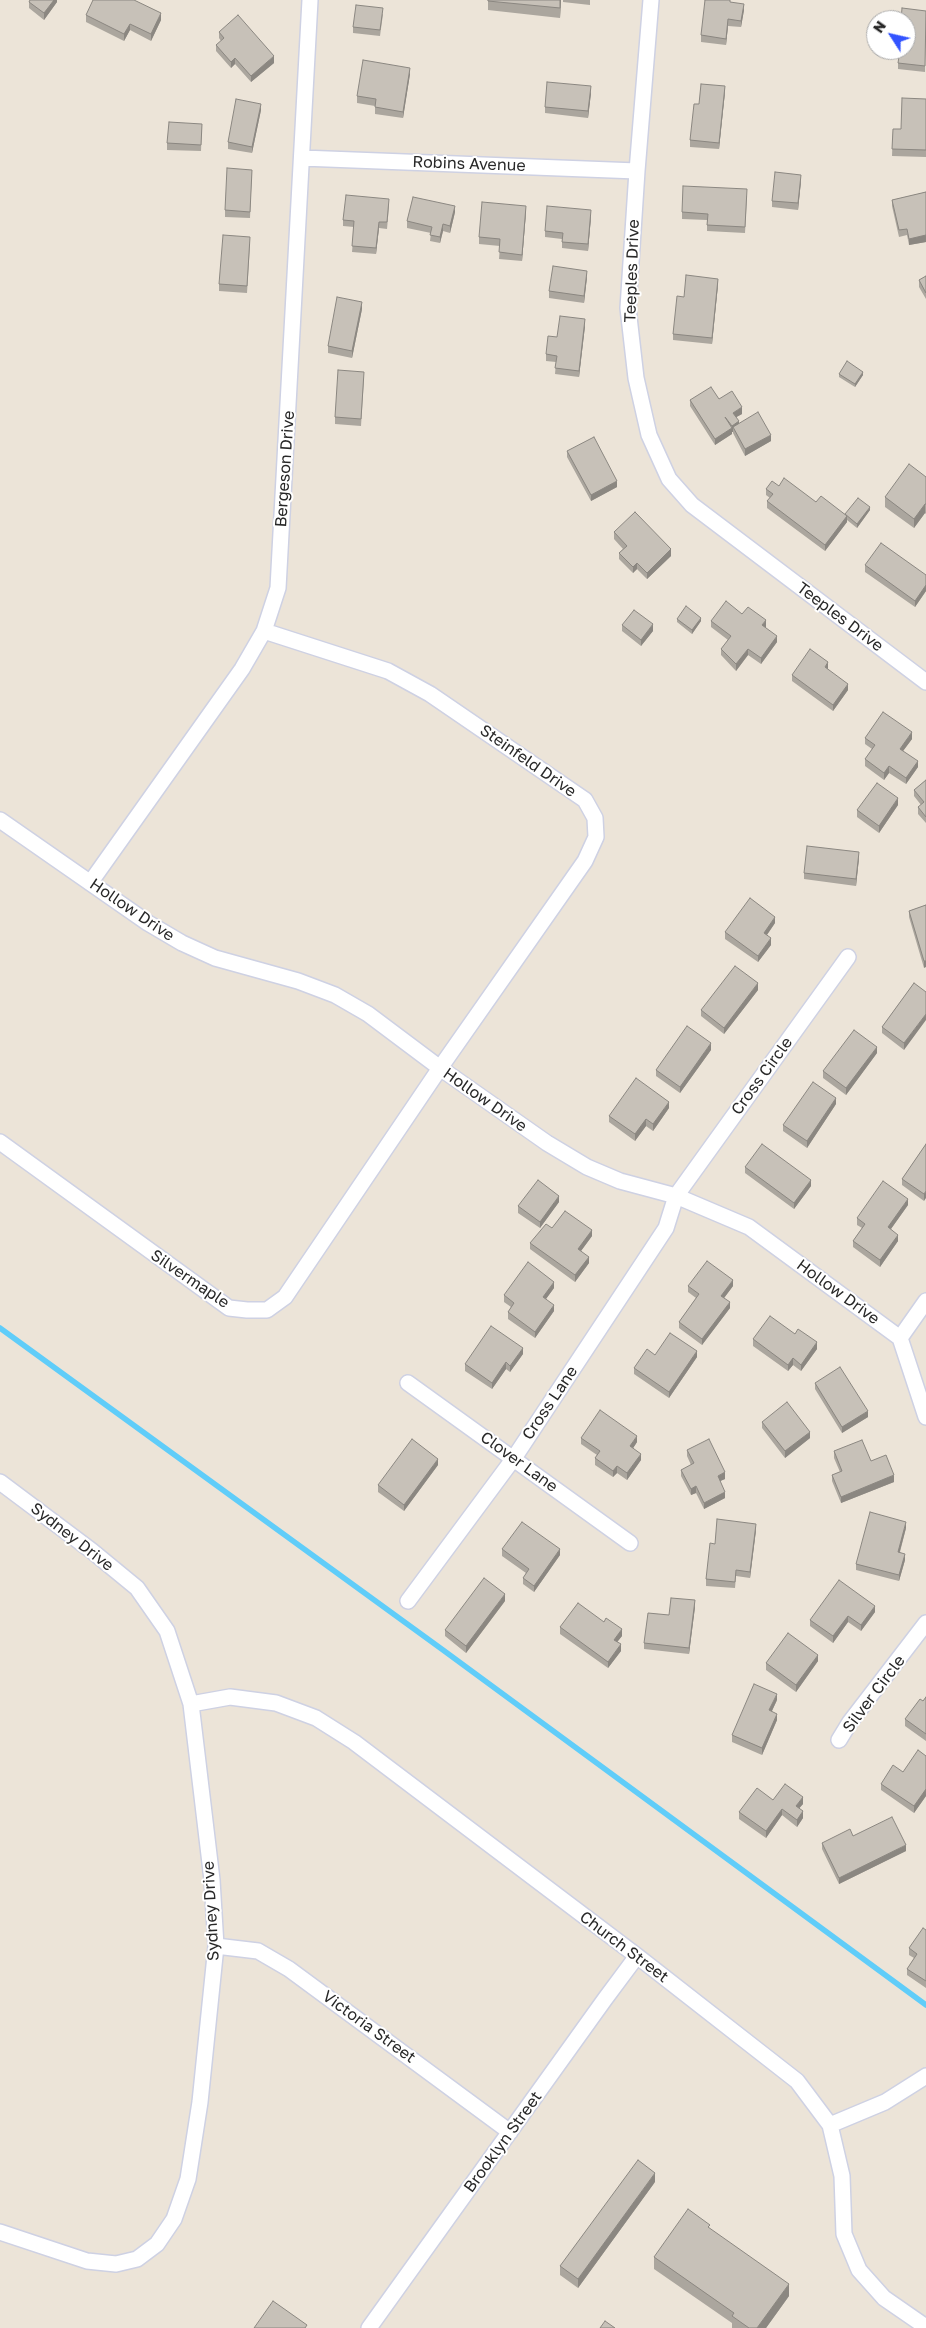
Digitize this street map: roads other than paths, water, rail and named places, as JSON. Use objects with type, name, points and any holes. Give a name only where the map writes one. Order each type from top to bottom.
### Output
[{"type":"street","name":"Bergeson Drive","points":[[90,883],[242,669],[264,631],[278,588],[310,0]]},
{"type":"street","name":"Teeples Drive","points":[[651,0],[637,171],[629,317],[636,378],[649,435],[669,479],[692,505],[926,682]]},
{"type":"street","name":"Robins Avenue","points":[[302,158],[637,171]]},
{"type":"street","name":"Steinfeld Drive","points":[[264,631],[388,671],[430,694],[585,800],[595,818],[596,837],[586,861],[440,1068]]},
{"type":"street","name":"Hollow Drive","points":[[0,820],[148,923],[182,943],[215,958],[298,981],[334,995],[368,1014],[546,1143],[587,1167],[620,1181],[676,1196],[749,1227],[900,1338]]},
{"type":"street","name":"Cross Circle","points":[[676,1196],[848,957]]},
{"type":"street","name":"Silvermaple","points":[[0,1142],[229,1308],[267,1310],[285,1297],[440,1068]]},
{"type":"street","name":"Cross Lane","points":[[408,1601],[514,1458],[666,1228],[676,1196]]},
{"type":"street","points":[[926,1301],[900,1338],[926,1417]]},
{"type":"street","name":"Clover Lane","points":[[408,1382],[630,1543]]},
{"type":"street","name":"Sydney Drive","points":[[0,1482],[92,1551],[137,1588],[167,1631],[191,1704],[212,1880],[216,1946],[200,2102],[188,2179],[174,2219],[157,2244],[137,2259],[116,2264],[87,2261],[0,2232]]},
{"type":"street","name":"Silver Circle","points":[[839,1740],[850,1722],[926,1623]]},
{"type":"street","name":"Church Street","points":[[191,1704],[230,1697],[276,1703],[316,1718],[354,1742],[637,1956],[797,2080],[830,2125],[842,2176],[844,2234],[859,2270],[884,2298],[926,2327]]},
{"type":"street","name":"Victoria Street","points":[[216,1946],[258,1951],[289,1969],[510,2132]]},
{"type":"street","name":"Brooklyn Street","points":[[369,2328],[637,1956]]},
{"type":"street","points":[[830,2125],[885,2102],[926,2076]]},
{"type":"waterway","points":[[0,1328],[443,1650],[926,2005]]}]
